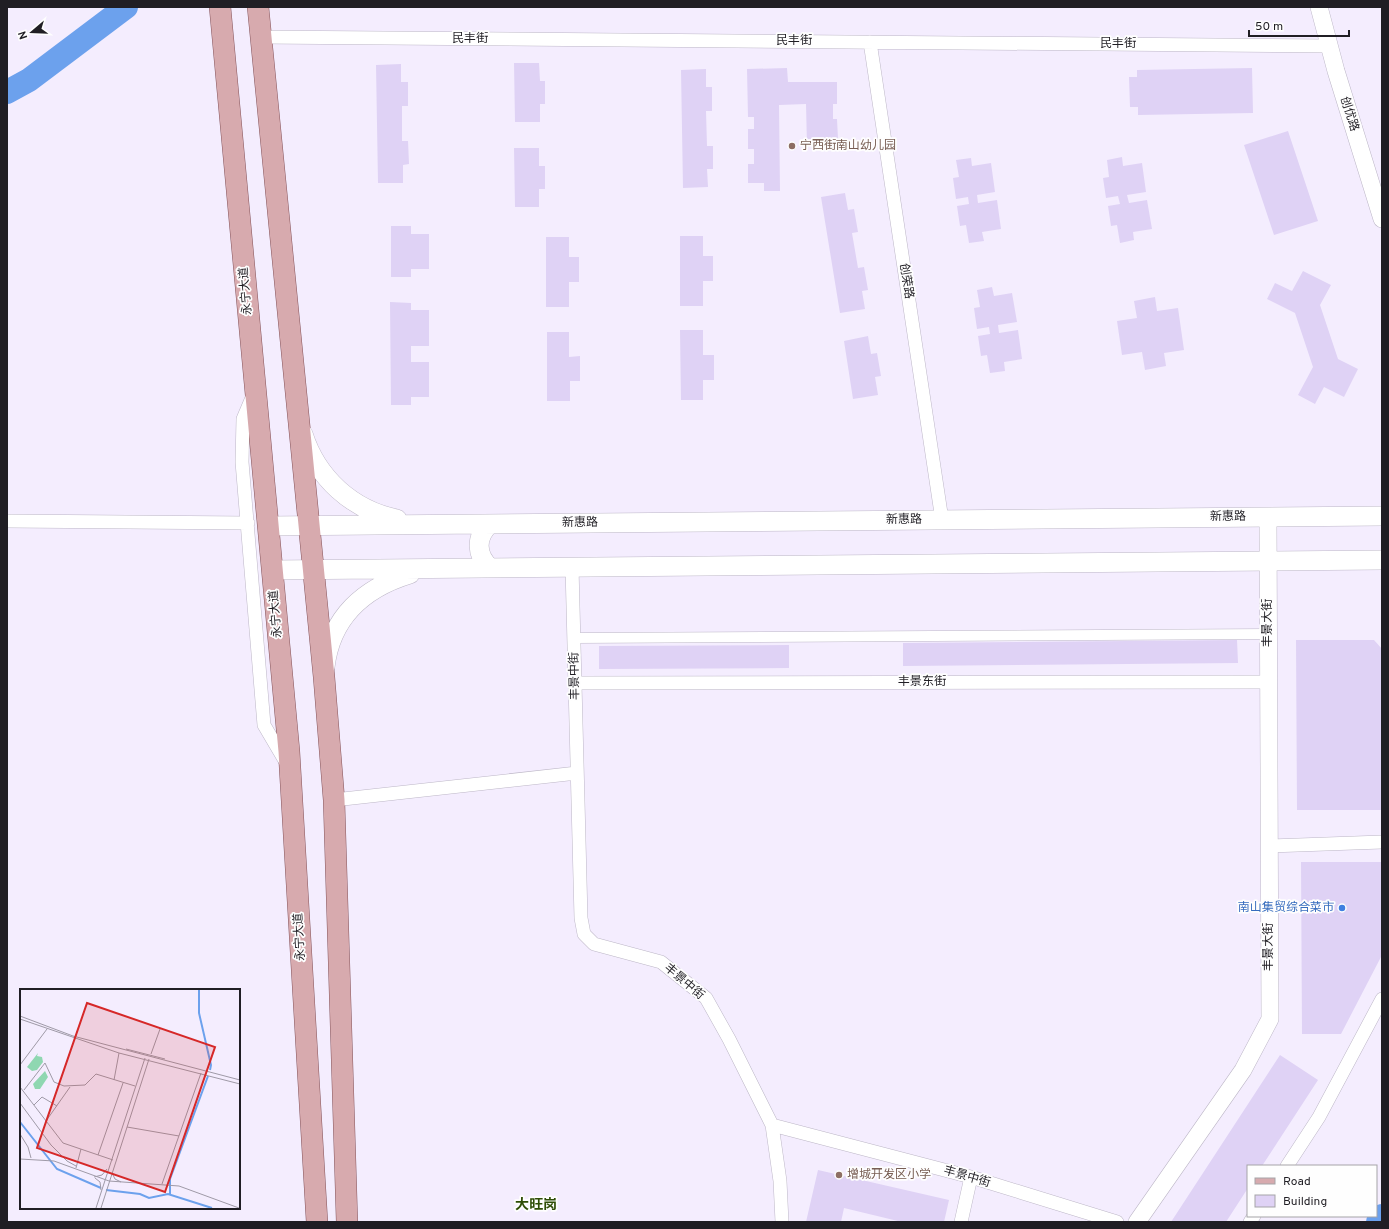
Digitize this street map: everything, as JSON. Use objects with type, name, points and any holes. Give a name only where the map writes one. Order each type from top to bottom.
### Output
[{"type":"main road","name":"永宁大道","points":[[220,7],[255,392],[258,525],[272,570],[290,769],[317,1222]]},
{"type":"main road","points":[[258,7],[312,570],[324,676],[334,800],[347,1222]]},
{"type":"main road","points":[[299,424],[308,449],[321,472],[339,491],[360,506],[384,516],[426,524]]},
{"type":"main road","name":"新惠路","points":[[426,524],[1382,516]]},
{"type":"main road","points":[[258,525],[308,526],[426,524]]},
{"type":"main road","points":[[490,524],[482,533],[478,545],[482,558],[490,568]]},
{"type":"main road","points":[[272,570],[1382,560]]},
{"type":"main road","points":[[324,676],[327,656],[334,635],[344,617],[358,601],[375,588],[426,568]]},
{"type":"street","name":"创优路","points":[[1320,7],[1329,46],[1382,219]]},
{"type":"street","name":"民丰街","points":[[260,37],[1329,46]]},
{"type":"street","name":"创荣路","points":[[870,42],[942,520]]},
{"type":"street","points":[[1359,516],[1382,507]]},
{"type":"street","name":"丰景大街","points":[[1136,1222],[1243,1070],[1270,1019],[1268,517]]},
{"type":"street","points":[[7,521],[258,525],[264,725],[290,769]]},
{"type":"street","points":[[1358,560],[1382,567]]},
{"type":"street","name":"丰景中街","points":[[572,567],[581,918],[584,934],[594,944],[661,962],[706,998],[729,1039],[772,1125],[971,1177],[1117,1222]]},
{"type":"street","points":[[574,638],[1268,634]]},
{"type":"street","name":"丰景东街","points":[[575,683],[1268,682]]},
{"type":"street","points":[[334,800],[577,773]]},
{"type":"street","points":[[1269,846],[1382,842]]},
{"type":"street","points":[[1288,1165],[1319,1117],[1382,999]]},
{"type":"street","points":[[772,1125],[780,1181],[782,1222]]},
{"type":"street","points":[[961,1222],[971,1177]]},
{"type":"building","points":[[514,63],[539,63],[540,81],[545,81],[545,104],[540,104],[540,122],[515,122]]},
{"type":"building","points":[[401,64],[401,82],[408,82],[408,106],[402,106],[402,141],[408,141],[409,164],[403,165],[403,183],[378,183],[376,65]]},
{"type":"building","points":[[787,68],[788,82],[837,82],[837,104],[833,104],[833,119],[837,119],[838,139],[824,140],[824,146],[807,146],[806,104],[779,105],[780,191],[764,191],[764,183],[748,183],[748,164],[754,164],[754,149],[748,149],[748,129],[754,129],[754,117],[748,117],[747,69]]},
{"type":"building","points":[[1252,68],[1253,113],[1138,115],[1138,107],[1130,107],[1129,77],[1137,77],[1137,70]]},
{"type":"building","points":[[706,69],[706,87],[712,87],[712,111],[706,111],[707,146],[713,146],[713,169],[707,169],[708,187],[683,188],[681,70]]},
{"type":"building","points":[[1288,131],[1318,221],[1274,235],[1244,145]]},
{"type":"building","points":[[514,148],[539,148],[539,166],[545,166],[545,189],[539,189],[539,207],[515,207]]},
{"type":"building","points":[[1122,157],[1123,166],[1142,163],[1146,192],[1127,195],[1129,203],[1147,200],[1152,229],[1133,232],[1134,240],[1120,243],[1117,225],[1111,226],[1108,206],[1120,204],[1118,196],[1106,198],[1103,178],[1109,177],[1107,160]]},
{"type":"building","points":[[971,158],[972,166],[991,163],[995,192],[977,195],[978,203],[997,200],[1001,229],[982,232],[984,241],[969,243],[966,225],[960,226],[957,206],[969,204],[968,197],[956,199],[953,178],[959,177],[956,160]]},
{"type":"building","points":[[845,193],[848,210],[854,209],[858,232],[852,233],[858,268],[864,267],[868,290],[862,291],[865,309],[840,313],[821,197]]},
{"type":"building","points":[[391,226],[411,226],[411,234],[429,234],[429,269],[411,269],[411,277],[391,277]]},
{"type":"building","points":[[680,236],[703,236],[703,256],[713,256],[713,281],[703,281],[703,306],[680,306]]},
{"type":"building","points":[[546,237],[569,237],[569,257],[579,257],[579,282],[569,282],[569,307],[546,307]]},
{"type":"building","points":[[1303,271],[1331,285],[1320,305],[1338,359],[1358,369],[1344,397],[1324,387],[1315,404],[1298,395],[1313,367],[1295,313],[1267,299],[1275,283],[1292,291]]},
{"type":"building","points":[[992,287],[994,296],[1012,293],[1017,322],[998,325],[999,333],[1018,330],[1022,359],[1004,362],[1005,371],[990,373],[987,355],[981,356],[978,336],[990,334],[989,327],[977,329],[974,308],[980,307],[977,290]]},
{"type":"building","points":[[1155,297],[1157,311],[1178,308],[1184,350],[1164,353],[1166,366],[1145,370],[1142,352],[1122,355],[1117,321],[1137,318],[1134,301]]},
{"type":"building","points":[[390,302],[411,303],[411,310],[429,310],[429,346],[411,346],[411,362],[429,362],[429,397],[411,397],[411,405],[391,405]]},
{"type":"building","points":[[680,330],[703,330],[703,355],[714,355],[714,380],[703,380],[703,400],[681,400]]},
{"type":"building","points":[[547,332],[569,332],[569,357],[580,356],[580,381],[570,381],[570,401],[547,401]]},
{"type":"building","points":[[868,336],[871,354],[877,353],[881,376],[875,377],[878,395],[853,399],[844,341]]},
{"type":"building","points":[[1237,640],[1238,663],[903,666],[903,643]]},
{"type":"building","points":[[1296,640],[1374,640],[1382,649],[1382,810],[1297,810]]},
{"type":"building","points":[[789,645],[789,668],[599,669],[599,646]]},
{"type":"building","name":"南山集贸综合菜市","points":[[1301,862],[1382,862],[1382,955],[1341,1034],[1302,1034]]},
{"type":"building","points":[[1280,1055],[1318,1080],[1263,1165],[1247,1165],[1247,1190],[1226,1222],[1171,1222]]},
{"type":"building","name":"增城开发区小学","points":[[818,1170],[949,1200],[944,1222],[902,1222],[844,1208],[841,1222],[806,1222]]},
{"type":"waterway","points":[[7,92],[29,80],[126,7]]},
{"type":"waterway","points":[[1378,1222],[1382,1216]]},
{"type":"place","name":"宁西街南山幼儿园","points":[[792,146]]},
{"type":"place","name":"南山集贸综合菜市","points":[[1342,908]]},
{"type":"place","name":"增城开发区小学","points":[[839,1175]]},
{"type":"district","name":"大旺岗","points":[[536,1205]]}]
